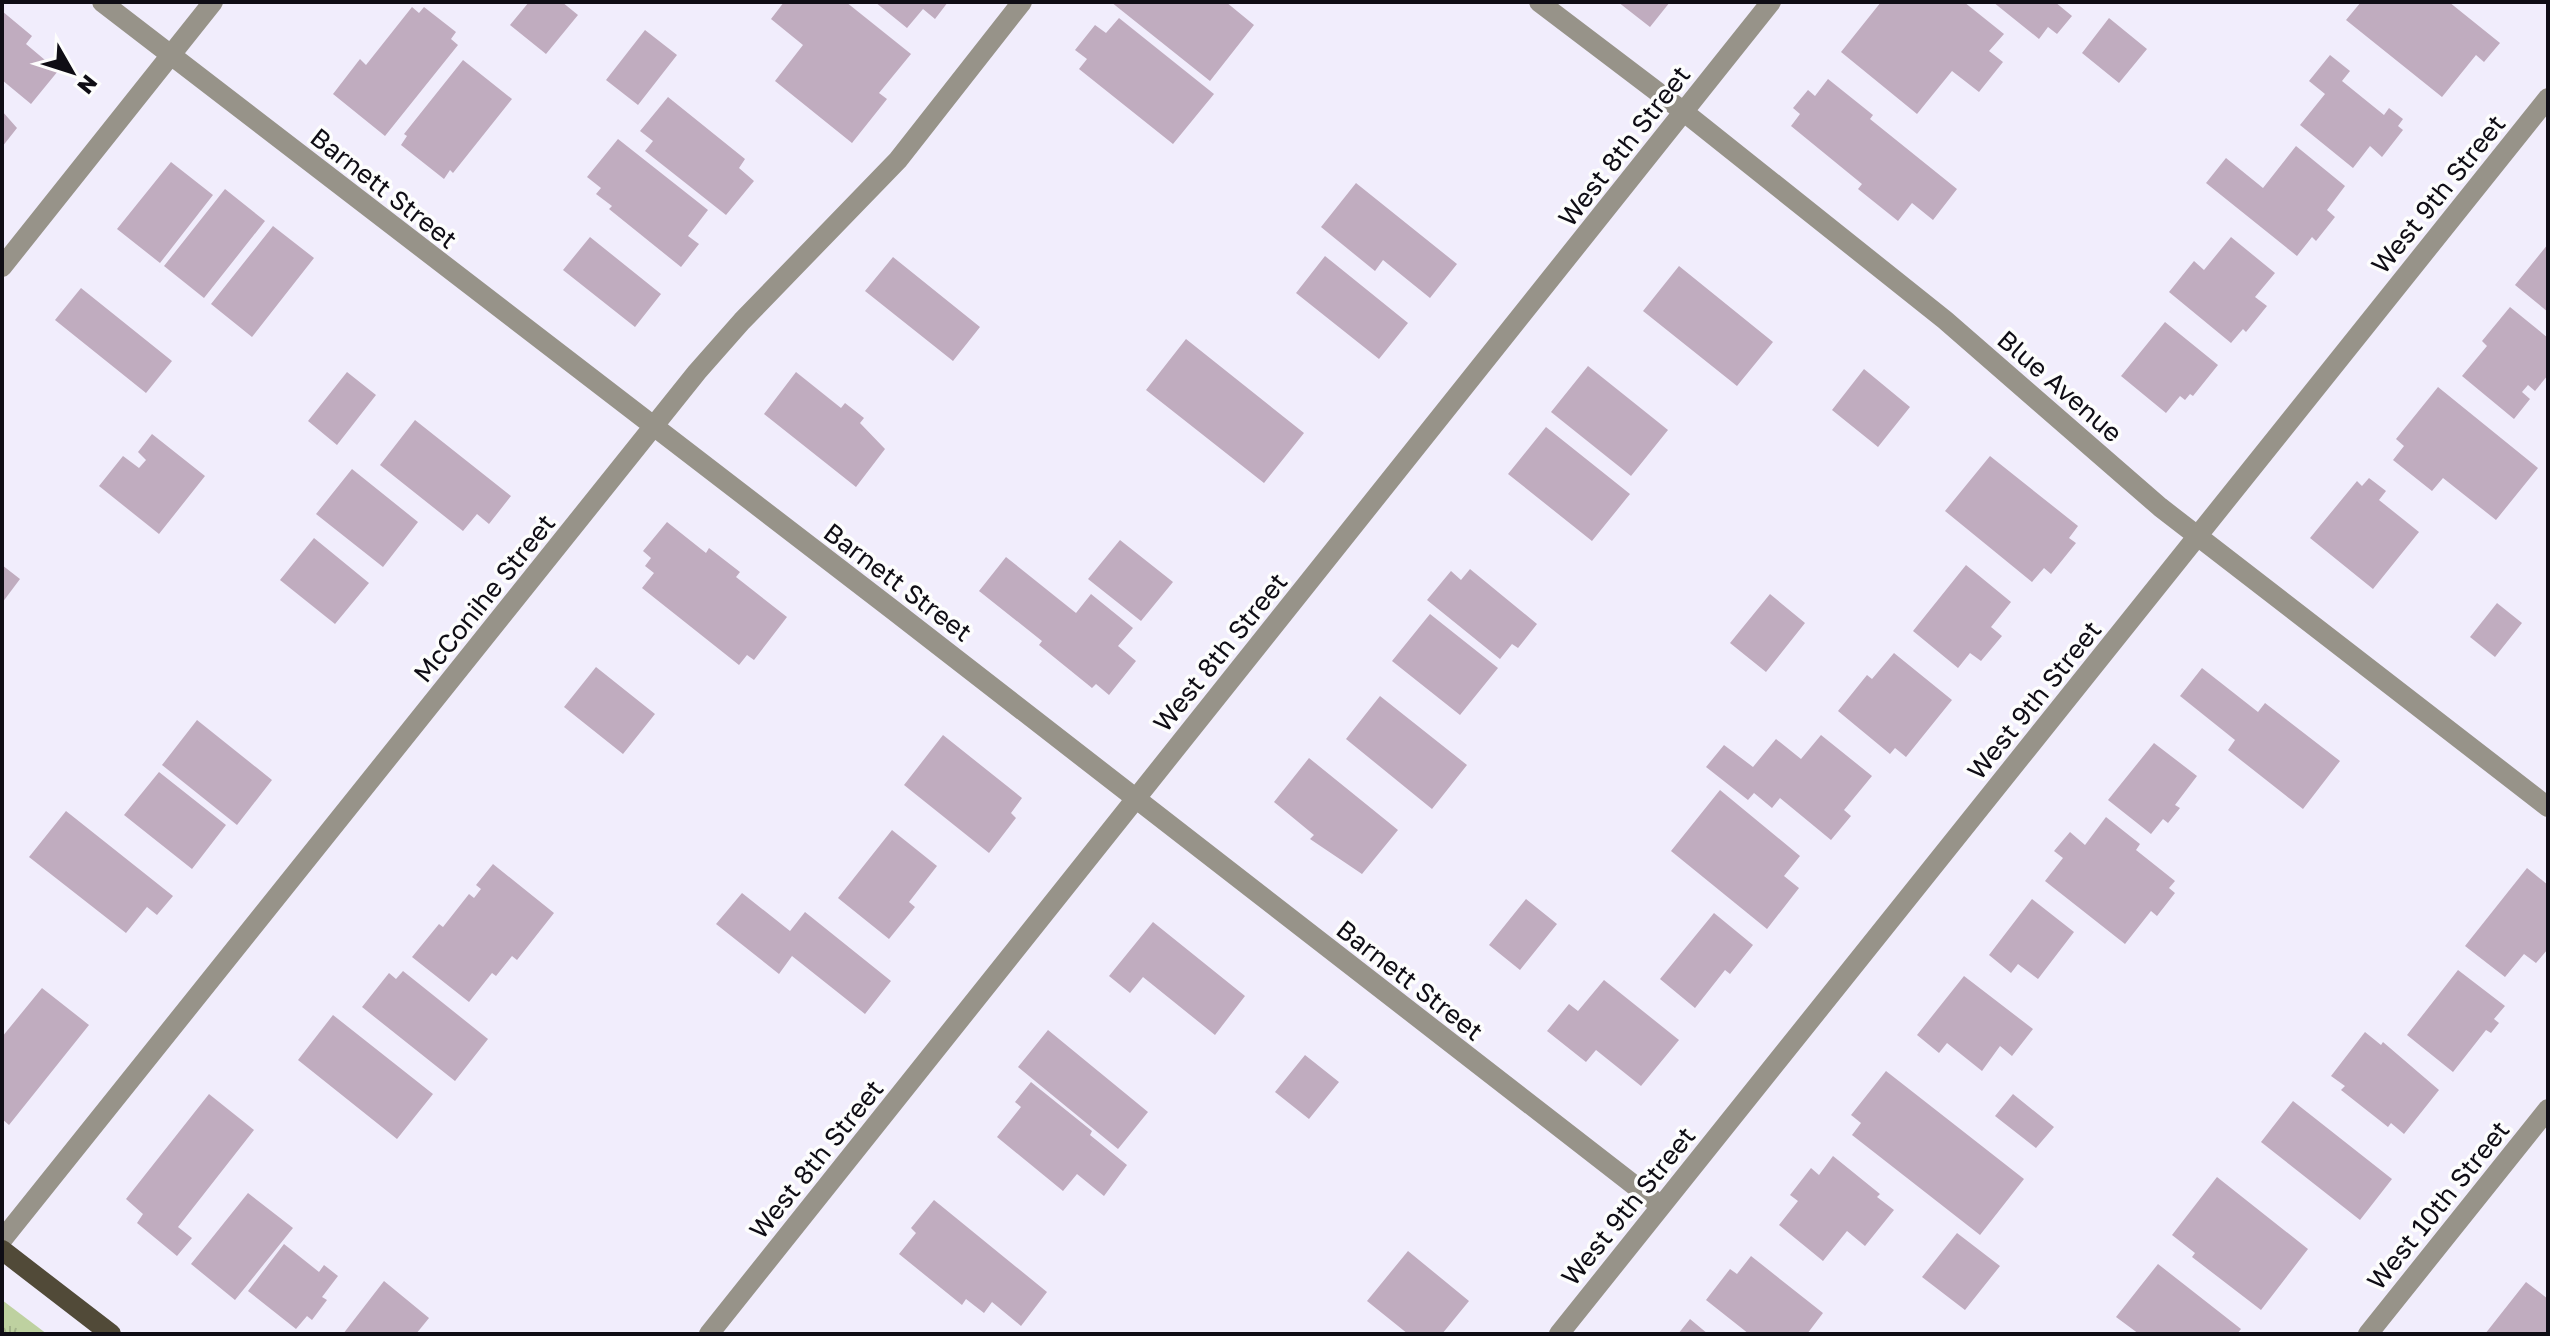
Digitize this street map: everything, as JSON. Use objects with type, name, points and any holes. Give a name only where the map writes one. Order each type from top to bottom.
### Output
[{"type":"main road","points":[[2,1250],[111,1334]]},
{"type":"street","name":"Barnett Street","points":[[102,2],[1661,1206]]},
{"type":"street","points":[[2,267],[213,2]]},
{"type":"street","name":"McConihe Street","points":[[2,1240],[742,321],[898,160],[1022,2]]},
{"type":"street","name":"Blue Avenue","points":[[1539,2],[1684,112],[1945,320],[2160,507],[2548,807]]},
{"type":"street","name":"West 8th Street","points":[[709,1334],[1771,2]]},
{"type":"street","name":"West 9th Street","points":[[1559,1334],[2548,98]]},
{"type":"street","name":"West 10th Street","points":[[2368,1334],[2548,1109]]},
{"type":"green space","points":[[2,1300],[47,1334],[2,1334]]},
{"type":"building","points":[[529,2],[562,2],[578,15],[546,54],[510,25]]},
{"type":"building","points":[[784,2],[846,2],[911,54],[879,93],[887,99],[852,143],[775,81],[803,45],[771,19]]},
{"type":"building","points":[[875,2],[948,2],[935,19],[923,9],[907,28]]},
{"type":"building","points":[[1111,2],[1226,2],[1254,25],[1210,81]]},
{"type":"building","points":[[1618,2],[1670,2],[1650,27]]},
{"type":"building","points":[[1881,2],[1964,2],[2004,34],[1989,51],[2003,62],[1979,92],[1952,71],[1917,114],[1841,52]]},
{"type":"building","points":[[1993,2],[2055,2],[2072,16],[2057,34],[2048,27],[2039,39]]},
{"type":"building","points":[[2361,2],[2449,2],[2500,43],[2484,62],[2476,55],[2442,97],[2346,20]]},
{"type":"building","points":[[412,7],[419,13],[424,7],[456,32],[451,39],[458,45],[385,136],[333,94],[360,59],[366,65]]},
{"type":"building","points":[[2,11],[32,36],[26,44],[58,71],[31,104],[2,80]]},
{"type":"building","points":[[1119,18],[1214,94],[1173,144],[1079,69],[1087,59],[1075,50],[1095,25],[1106,33]]},
{"type":"building","points":[[2109,18],[2147,49],[2119,83],[2082,53]]},
{"type":"building","points":[[645,30],[677,55],[638,105],[606,80]]},
{"type":"building","points":[[2330,55],[2350,71],[2342,81],[2384,115],[2389,108],[2403,119],[2398,126],[2403,130],[2382,157],[2370,146],[2353,168],[2300,125],[2325,94],[2309,81]]},
{"type":"building","points":[[463,60],[512,99],[453,173],[450,170],[444,179],[401,145],[407,136],[404,134]]},
{"type":"building","points":[[1828,79],[1873,115],[1870,119],[1957,189],[1933,220],[1912,203],[1898,221],[1858,189],[1862,184],[1791,126],[1800,114],[1793,108],[1808,90],[1815,96]]},
{"type":"building","points":[[668,97],[745,159],[739,168],[754,181],[726,215],[645,151],[653,141],[640,131]]},
{"type":"building","points":[[2,111],[17,128],[2,147]]},
{"type":"building","points":[[618,139],[708,210],[688,236],[699,244],[681,267],[609,209],[612,206],[596,194],[601,188],[587,177]]},
{"type":"building","points":[[2296,146],[2345,186],[2327,210],[2335,217],[2316,241],[2312,237],[2297,256],[2206,183],[2226,158],[2263,188]]},
{"type":"building","points":[[171,162],[213,195],[160,263],[117,229]]},
{"type":"building","points":[[1356,183],[1457,264],[1430,298],[1383,260],[1375,271],[1321,227]]},
{"type":"building","points":[[225,189],[265,221],[204,298],[164,266]]},
{"type":"building","points":[[273,226],[314,258],[252,337],[211,304]]},
{"type":"building","points":[[590,237],[661,294],[635,327],[563,270]]},
{"type":"building","points":[[2231,237],[2275,273],[2255,297],[2267,306],[2246,332],[2243,329],[2231,343],[2169,292],[2194,261],[2204,270]]},
{"type":"building","points":[[2548,244],[2548,312],[2515,285]]},
{"type":"building","points":[[1325,256],[1408,323],[1379,359],[1296,293]]},
{"type":"building","points":[[893,257],[980,327],[953,361],[865,291]]},
{"type":"building","points":[[1679,266],[1773,342],[1737,386],[1643,311]]},
{"type":"building","points":[[81,288],[172,361],[146,393],[55,320]]},
{"type":"building","points":[[2510,307],[2548,338],[2548,375],[2535,391],[2528,385],[2522,392],[2530,399],[2514,419],[2462,376],[2487,346],[2482,341]]},
{"type":"building","points":[[2165,322],[2218,365],[2193,396],[2190,394],[2185,400],[2180,396],[2166,413],[2121,376]]},
{"type":"building","points":[[1186,339],[1304,433],[1264,483],[1146,390]]},
{"type":"building","points":[[1588,366],[1668,430],[1631,476],[1551,412]]},
{"type":"building","points":[[1864,369],[1910,407],[1878,447],[1832,410]]},
{"type":"building","points":[[347,372],[376,395],[337,445],[308,421]]},
{"type":"building","points":[[796,372],[841,408],[845,403],[864,418],[860,423],[885,449],[856,487],[764,414]]},
{"type":"building","points":[[2438,387],[2538,468],[2496,520],[2443,478],[2432,491],[2393,460],[2404,446],[2396,439]]},
{"type":"building","points":[[415,420],[511,496],[489,524],[477,514],[463,531],[380,465]]},
{"type":"building","points":[[1546,427],[1630,494],[1592,541],[1508,474]]},
{"type":"building","points":[[152,434],[205,476],[159,534],[99,486],[123,456],[139,468],[146,460],[138,452]]},
{"type":"building","points":[[1990,456],[2078,526],[2069,538],[2076,543],[2051,574],[2044,568],[2032,582],[1945,511]]},
{"type":"building","points":[[352,469],[418,522],[383,567],[316,514]]},
{"type":"building","points":[[2369,478],[2386,491],[2379,500],[2419,532],[2373,589],[2310,538],[2357,481],[2362,486]]},
{"type":"building","points":[[667,522],[706,553],[709,548],[740,572],[736,577],[787,617],[754,660],[747,655],[739,665],[642,588],[654,573],[645,566],[651,558],[643,551]]},
{"type":"building","points":[[314,538],[369,583],[335,624],[280,580]]},
{"type":"building","points":[[1120,540],[1173,582],[1141,621],[1088,579]]},
{"type":"building","points":[[1006,557],[1076,613],[1091,594],[1133,628],[1118,646],[1136,661],[1109,695],[1096,684],[1092,688],[1039,645],[1042,641],[979,591]]},
{"type":"building","points":[[2,565],[20,579],[2,603]]},
{"type":"building","points":[[1966,565],[2011,602],[1991,627],[2002,636],[1981,661],[1970,653],[1958,668],[1913,631]]},
{"type":"building","points":[[1470,569],[1537,624],[1518,648],[1512,644],[1500,659],[1427,600],[1451,571],[1461,580]]},
{"type":"building","points":[[1770,594],[1805,623],[1766,672],[1730,643]]},
{"type":"building","points":[[2497,603],[2522,623],[2495,657],[2470,637]]},
{"type":"building","points":[[1430,614],[1498,668],[1460,715],[1392,661]]},
{"type":"building","points":[[1894,653],[1952,700],[1906,757],[1895,748],[1890,754],[1838,711],[1867,675],[1872,679]]},
{"type":"building","points":[[596,667],[655,714],[623,754],[564,707]]},
{"type":"building","points":[[2202,668],[2258,712],[2265,703],[2340,761],[2303,809],[2228,750],[2235,740],[2180,696]]},
{"type":"building","points":[[1380,696],[1467,765],[1432,809],[1346,739]]},
{"type":"building","points":[[197,720],[272,780],[237,825],[162,765]]},
{"type":"building","points":[[943,735],[1022,798],[1011,813],[1016,818],[989,853],[904,785]]},
{"type":"building","points":[[1821,735],[1872,776],[1844,810],[1851,816],[1831,840],[1780,798],[1772,808],[1754,793],[1748,800],[1706,767],[1724,745],[1753,767],[1776,739],[1801,759]]},
{"type":"building","points":[[2154,743],[2197,776],[2175,805],[2180,808],[2168,823],[2163,819],[2151,834],[2108,800]]},
{"type":"building","points":[[1309,758],[1398,830],[1362,874],[1310,839],[1314,835],[1274,802]]},
{"type":"building","points":[[159,772],[226,825],[192,869],[124,815]]},
{"type":"building","points":[[1720,790],[1800,856],[1784,876],[1799,888],[1767,929],[1671,851]]},
{"type":"building","points":[[66,811],[173,896],[157,915],[147,907],[126,933],[29,857]]},
{"type":"building","points":[[2106,817],[2140,844],[2136,850],[2175,881],[2169,888],[2175,893],[2157,916],[2151,911],[2125,944],[2045,881],[2063,858],[2054,851],[2070,832],[2085,845]]},
{"type":"building","points":[[892,830],[937,866],[909,902],[915,907],[889,939],[838,898]]},
{"type":"building","points":[[493,864],[554,913],[517,960],[512,956],[496,976],[492,973],[469,1002],[412,957],[439,924],[443,927],[469,894],[474,898],[481,889],[476,885]]},
{"type":"building","points":[[2527,868],[2548,885],[2548,949],[2536,963],[2524,954],[2505,977],[2465,946]]},
{"type":"building","points":[[742,893],[790,931],[805,912],[891,981],[865,1014],[792,956],[779,974],[716,924]]},
{"type":"building","points":[[1526,899],[1557,924],[1520,970],[1489,945]]},
{"type":"building","points":[[2032,899],[2074,932],[2038,979],[2018,964],[2011,973],[1989,955]]},
{"type":"building","points":[[1714,913],[1753,945],[1730,974],[1725,970],[1695,1008],[1660,979]]},
{"type":"building","points":[[1153,922],[1245,996],[1215,1035],[1143,977],[1130,993],[1109,976]]},
{"type":"building","points":[[2458,970],[2505,1006],[2494,1019],[2499,1023],[2491,1033],[2486,1030],[2453,1072],[2407,1035]]},
{"type":"building","points":[[403,971],[488,1039],[455,1081],[362,1007],[389,973],[396,979]]},
{"type":"building","points":[[1964,976],[2033,1029],[2012,1056],[2000,1046],[1982,1071],[1947,1043],[1939,1053],[1917,1035]]},
{"type":"building","points":[[1604,980],[1679,1040],[1641,1086],[1596,1050],[1586,1062],[1547,1031],[1569,1004],[1578,1011]]},
{"type":"building","points":[[42,988],[89,1025],[9,1125],[2,1119],[2,1037]]},
{"type":"building","points":[[333,1015],[433,1094],[397,1139],[298,1060]]},
{"type":"building","points":[[1048,1030],[1148,1112],[1118,1149],[1018,1067]]},
{"type":"building","points":[[2365,1032],[2381,1045],[2383,1042],[2439,1090],[2404,1134],[2391,1123],[2388,1127],[2341,1090],[2345,1086],[2331,1076]]},
{"type":"building","points":[[1305,1055],[1339,1082],[1309,1119],[1275,1092]]},
{"type":"building","points":[[1886,1071],[2024,1179],[1980,1235],[1852,1135],[1861,1123],[1851,1115]]},
{"type":"building","points":[[1031,1082],[1092,1131],[1090,1135],[1127,1165],[1104,1196],[1077,1174],[1063,1191],[997,1137],[1021,1107],[1015,1102]]},
{"type":"building","points":[[209,1094],[254,1130],[178,1227],[192,1238],[177,1256],[137,1223],[143,1214],[126,1199]]},
{"type":"building","points":[[2013,1094],[2054,1127],[2036,1148],[1995,1116]]},
{"type":"building","points":[[2293,1101],[2392,1179],[2360,1220],[2261,1142]]},
{"type":"building","points":[[1833,1156],[1880,1194],[1877,1197],[1894,1210],[1865,1246],[1847,1231],[1823,1261],[1779,1225],[1798,1201],[1790,1195],[1811,1168],[1819,1175]]},
{"type":"building","points":[[2217,1177],[2308,1249],[2261,1310],[2192,1257],[2195,1253],[2172,1235]]},
{"type":"building","points":[[248,1193],[293,1228],[235,1300],[191,1264]]},
{"type":"building","points":[[934,1200],[1047,1292],[1021,1326],[992,1302],[984,1313],[966,1299],[962,1305],[899,1254],[916,1233],[911,1228]]},
{"type":"building","points":[[1957,1233],[2000,1266],[1965,1310],[1922,1277]]},
{"type":"building","points":[[284,1244],[319,1272],[324,1265],[338,1276],[322,1297],[327,1300],[312,1320],[307,1316],[296,1329],[248,1291]]},
{"type":"building","points":[[1408,1251],[1469,1301],[1442,1334],[1408,1334],[1367,1301]]},
{"type":"building","points":[[1751,1256],[1823,1313],[1807,1334],[1749,1334],[1706,1300],[1730,1269],[1737,1274]]},
{"type":"building","points":[[2158,1264],[2241,1329],[2237,1334],[2139,1334],[2116,1317]]},
{"type":"building","points":[[384,1281],[429,1318],[416,1334],[343,1334]]},
{"type":"building","points":[[2526,1282],[2548,1299],[2548,1334],[2485,1334]]},
{"type":"building","points":[[1690,1319],[1708,1334],[1678,1334]]}]
